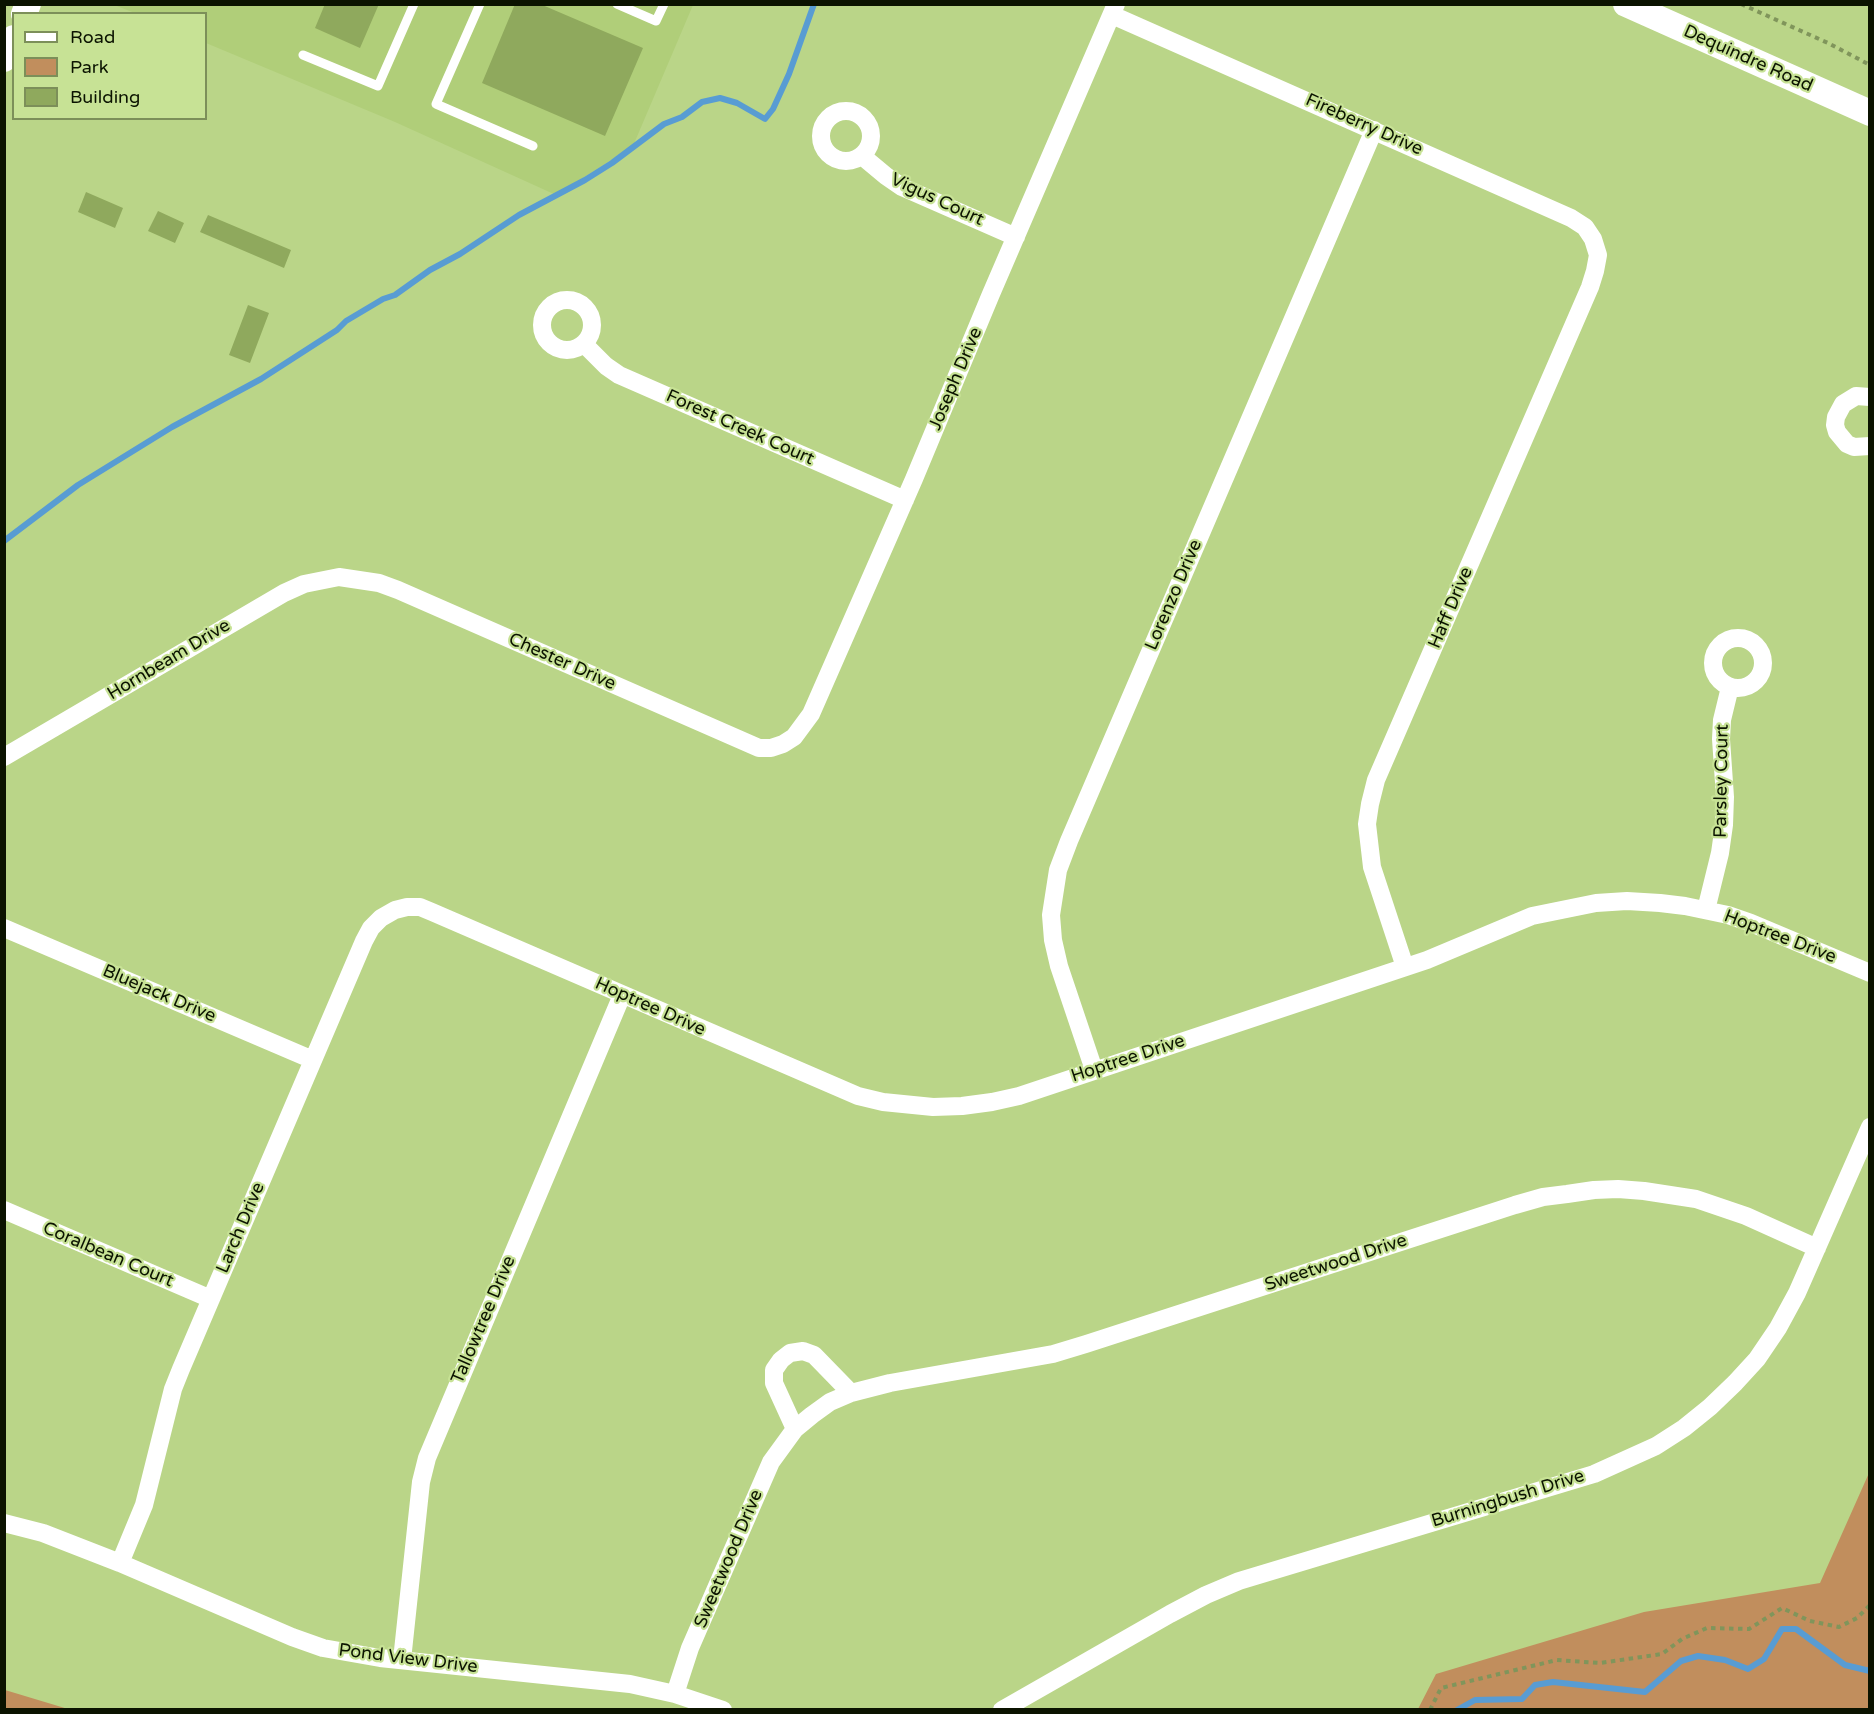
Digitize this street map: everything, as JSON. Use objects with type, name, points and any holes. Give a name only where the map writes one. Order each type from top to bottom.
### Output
[{"type":"main road","name":"Dequindre Road","points":[[1626,4],[1869,113]]},
{"type":"main road","points":[[4,58],[12,42]]},
{"type":"street","name":"Fireberry Drive","points":[[1114,10],[1571,218],[1585,227],[1593,239],[1598,255]]},
{"type":"street","name":"Joseph Drive","points":[[783,744],[794,737],[811,714],[1114,10]]},
{"type":"street","name":"Lorenzo Drive","points":[[1094,1070],[1059,966],[1053,940],[1051,915],[1058,870],[1073,830],[1374,130]]},
{"type":"street","name":"Vigus Court","points":[[862,156],[902,187],[1016,237]]},
{"type":"street","name":"Haff Drive","points":[[1405,968],[1372,867],[1367,824],[1370,804],[1381,769],[1590,286],[1598,255]]},
{"type":"street","name":"Forest Creek Court","points":[[584,344],[606,366],[620,375],[905,500]]},
{"type":"street","points":[[1869,397],[1856,396],[1843,404],[1838,410],[1835,425],[1847,444],[1854,447],[1869,446]]},
{"type":"street","name":"Chester Drive","points":[[339,577],[379,583],[398,590],[747,744],[771,748],[783,744]]},
{"type":"street","name":"Hornbeam Drive","points":[[4,757],[284,593],[304,584],[339,577]]},
{"type":"street","name":"Parsley Court","points":[[1706,910],[1720,853],[1724,825],[1725,797],[1721,739],[1722,720],[1730,687]]},
{"type":"street","name":"Hoptree Drive","points":[[395,910],[420,907],[833,1087],[883,1102],[933,1107],[962,1106],[1019,1096],[1405,968],[1533,916],[1596,903],[1627,901],[1660,903],[1706,910],[1751,922],[1869,973]]},
{"type":"street","name":"Larch Drive","points":[[120,1563],[144,1505],[173,1389],[364,941],[381,918],[395,910]]},
{"type":"street","name":"Bluejack Drive","points":[[4,928],[313,1060]]},
{"type":"street","name":"Tallowtree Drive","points":[[402,1660],[421,1482],[427,1458],[622,995]]},
{"type":"street","name":"Burningbush Drive","points":[[1002,1710],[1170,1614],[1239,1581],[1594,1473],[1656,1446],[1684,1428],[1710,1407],[1757,1359],[1778,1328],[1797,1293],[1869,1127]]},
{"type":"street","name":"Sweetwood Drive","points":[[675,1694],[690,1648],[771,1462],[795,1430],[830,1402],[851,1393],[880,1385],[1053,1354],[1543,1197],[1594,1190],[1635,1190],[1696,1199],[1746,1216],[1817,1248]]},
{"type":"street","name":"Coralbean Court","points":[[4,1210],[211,1299]]},
{"type":"street","points":[[795,1430],[774,1383],[774,1370],[790,1353],[802,1351],[814,1355],[851,1393]]},
{"type":"street","name":"Pond View Drive","points":[[4,1523],[43,1533],[120,1563],[292,1638],[353,1654],[601,1680],[675,1694],[723,1710]]},
{"type":"lane","points":[[303,55],[378,86],[414,4]]},
{"type":"lane","points":[[480,4],[436,104],[533,146]]},
{"type":"lane","points":[[617,4],[656,21],[664,4]]},
{"type":"path","points":[[1741,4],[1869,65]]},
{"type":"path","points":[[1430,1710],[1441,1688],[1535,1665],[1557,1660],[1600,1663],[1662,1654],[1682,1639],[1707,1628],[1749,1629],[1782,1608],[1810,1622],[1839,1627],[1857,1618],[1869,1605]]},
{"type":"shaded area","points":[[114,5],[693,5],[633,146],[556,195],[395,122],[207,43],[207,12],[132,12]]},
{"type":"green space","points":[[1869,1473],[1869,1709],[1418,1709],[1436,1674],[1644,1612],[1820,1583]]},
{"type":"green space","points":[[5,1690],[68,1709],[5,1709]]},
{"type":"building","points":[[325,4],[379,4],[360,48],[315,28]]},
{"type":"building","points":[[515,4],[540,4],[643,48],[605,136],[482,83]]},
{"type":"building","points":[[86,192],[123,208],[115,228],[78,212]]},
{"type":"building","points":[[158,211],[184,223],[175,243],[148,231]]},
{"type":"building","points":[[208,215],[291,250],[284,268],[200,232]]},
{"type":"building","points":[[248,305],[269,313],[250,363],[229,355]]},
{"type":"waterway","points":[[4,541],[78,485],[172,427],[261,379],[337,330],[346,321],[383,299],[395,295],[430,270],[460,254],[519,215],[585,180],[664,124],[682,117],[702,102],[720,98],[737,103],[765,119],[773,109],[789,74],[814,4]]},
{"type":"waterway","points":[[1457,1710],[1475,1700],[1522,1699],[1535,1685],[1553,1682],[1645,1692],[1681,1661],[1698,1656],[1725,1660],[1748,1669],[1764,1659],[1782,1629],[1796,1629],[1845,1665],[1870,1671]]}]
